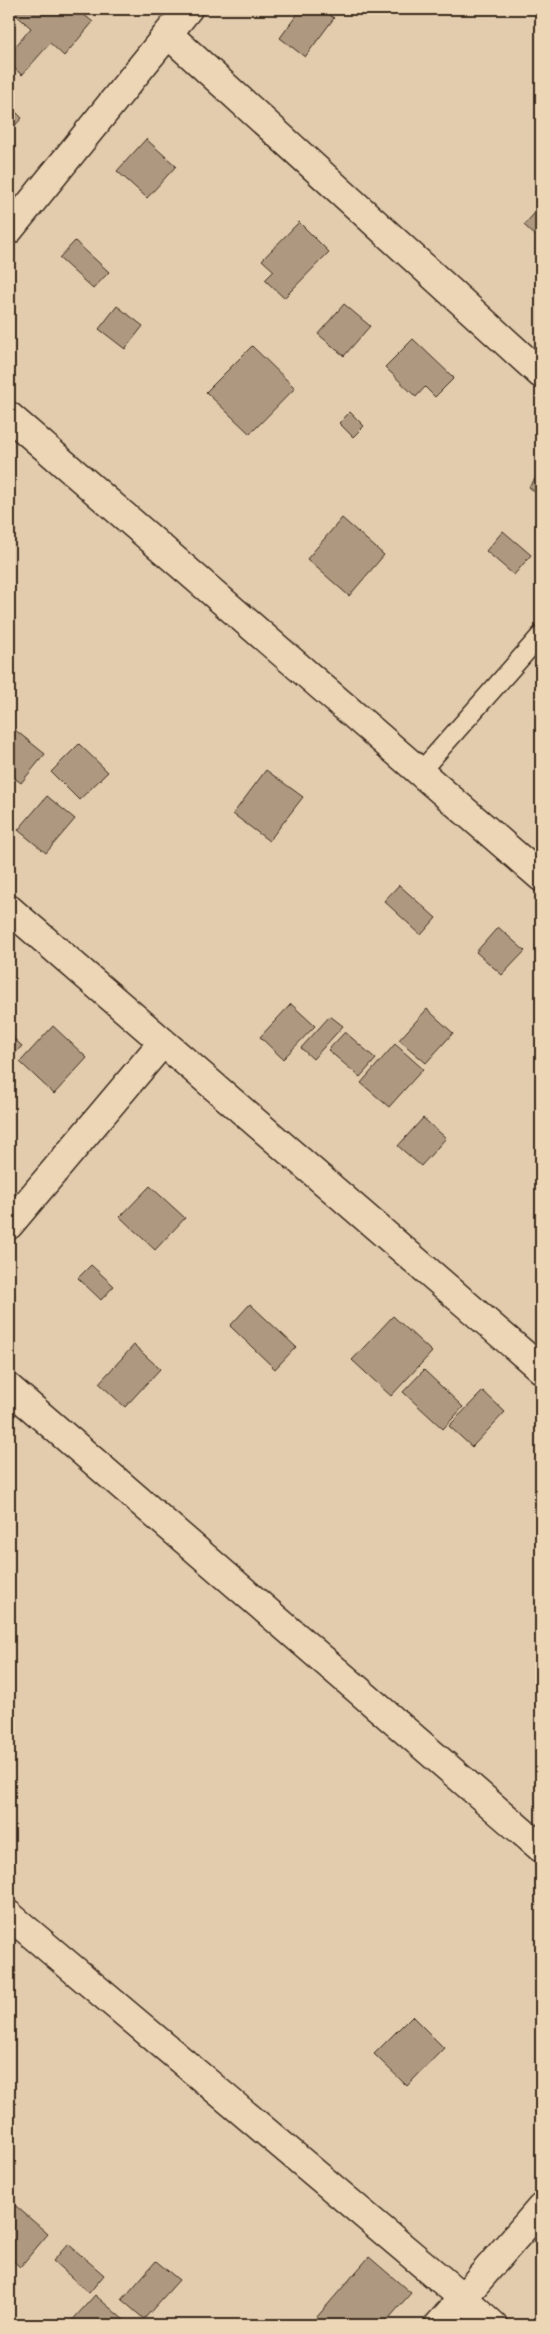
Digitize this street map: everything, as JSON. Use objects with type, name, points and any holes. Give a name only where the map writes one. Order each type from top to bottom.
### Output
[{"type":"street","points":[[9,230],[188,9]]},
{"type":"street","points":[[168,34],[541,374]]},
{"type":"street","points":[[9,416],[541,877]]},
{"type":"street","points":[[9,909],[541,1368]]},
{"type":"street","points":[[9,1225],[163,1042]]},
{"type":"street","points":[[9,1388],[541,1848]]},
{"type":"street","points":[[9,1915],[463,2298],[492,2325]]},
{"type":"street","points":[[440,2325],[541,2208]]},
{"type":"lane","points":[[420,772],[541,635]]},
{"type":"building","points":[[9,9],[77,9],[93,22],[64,56],[50,43],[22,75],[9,64],[9,54],[31,28]]},
{"type":"building","points":[[301,9],[321,9],[334,18],[305,57],[280,38]]},
{"type":"building","points":[[9,105],[22,118],[9,132]]},
{"type":"building","points":[[146,139],[176,166],[147,198],[117,171]]},
{"type":"building","points":[[541,206],[541,241],[524,225]]},
{"type":"building","points":[[299,222],[329,252],[284,298],[265,280],[274,271],[262,260]]},
{"type":"building","points":[[75,241],[109,272],[93,289],[59,258]]},
{"type":"building","points":[[344,304],[370,326],[344,356],[318,334]]},
{"type":"building","points":[[117,306],[143,326],[125,349],[99,329]]},
{"type":"building","points":[[413,339],[454,378],[435,397],[425,387],[416,397],[385,367]]},
{"type":"building","points":[[252,346],[295,388],[250,434],[206,392]]},
{"type":"building","points":[[350,412],[364,426],[353,437],[339,423]]},
{"type":"building","points":[[541,471],[541,497],[529,487]]},
{"type":"building","points":[[342,518],[384,555],[349,596],[307,559]]},
{"type":"building","points":[[503,531],[531,555],[514,575],[486,551]]},
{"type":"building","points":[[9,725],[45,754],[21,783],[9,774]]},
{"type":"building","points":[[79,744],[108,772],[79,800],[51,772]]},
{"type":"building","points":[[266,770],[303,797],[269,841],[233,814]]},
{"type":"building","points":[[47,796],[75,819],[46,853],[18,830]]},
{"type":"building","points":[[399,885],[436,918],[421,935],[384,901]]},
{"type":"building","points":[[498,927],[525,951],[502,975],[476,952]]},
{"type":"building","points":[[291,1004],[315,1026],[283,1059],[260,1037]]},
{"type":"building","points":[[427,1009],[453,1033],[426,1063],[399,1040]]},
{"type":"building","points":[[330,1016],[343,1026],[313,1059],[301,1048]]},
{"type":"building","points":[[53,1026],[87,1058],[54,1094],[20,1062]]},
{"type":"building","points":[[345,1032],[376,1059],[360,1077],[328,1050]]},
{"type":"building","points":[[9,1034],[22,1046],[9,1060]]},
{"type":"building","points":[[395,1044],[423,1069],[389,1107],[361,1083]]},
{"type":"building","points":[[423,1118],[446,1138],[421,1166],[398,1146]]},
{"type":"building","points":[[150,1186],[185,1218],[155,1250],[120,1217]]},
{"type":"building","points":[[91,1265],[114,1286],[101,1300],[78,1278]]},
{"type":"building","points":[[250,1304],[296,1347],[275,1369],[230,1326]]},
{"type":"building","points":[[393,1316],[432,1352],[391,1396],[352,1360]]},
{"type":"building","points":[[134,1345],[160,1369],[125,1407],[99,1383]]},
{"type":"building","points":[[424,1370],[463,1407],[443,1429],[403,1392]]},
{"type":"building","points":[[483,1391],[505,1412],[472,1447],[449,1426]]},
{"type":"building","points":[[412,2016],[444,2048],[407,2086],[374,2054]]},
{"type":"building","points":[[9,2200],[48,2234],[20,2267],[9,2257]]},
{"type":"building","points":[[68,2244],[104,2275],[89,2293],[53,2261]]},
{"type":"building","points":[[369,2257],[411,2293],[383,2325],[362,2325],[356,2319],[351,2325],[310,2325]]},
{"type":"building","points":[[156,2261],[179,2280],[144,2319],[122,2300]]},
{"type":"building","points":[[95,2295],[125,2321],[121,2325],[68,2325]]}]
